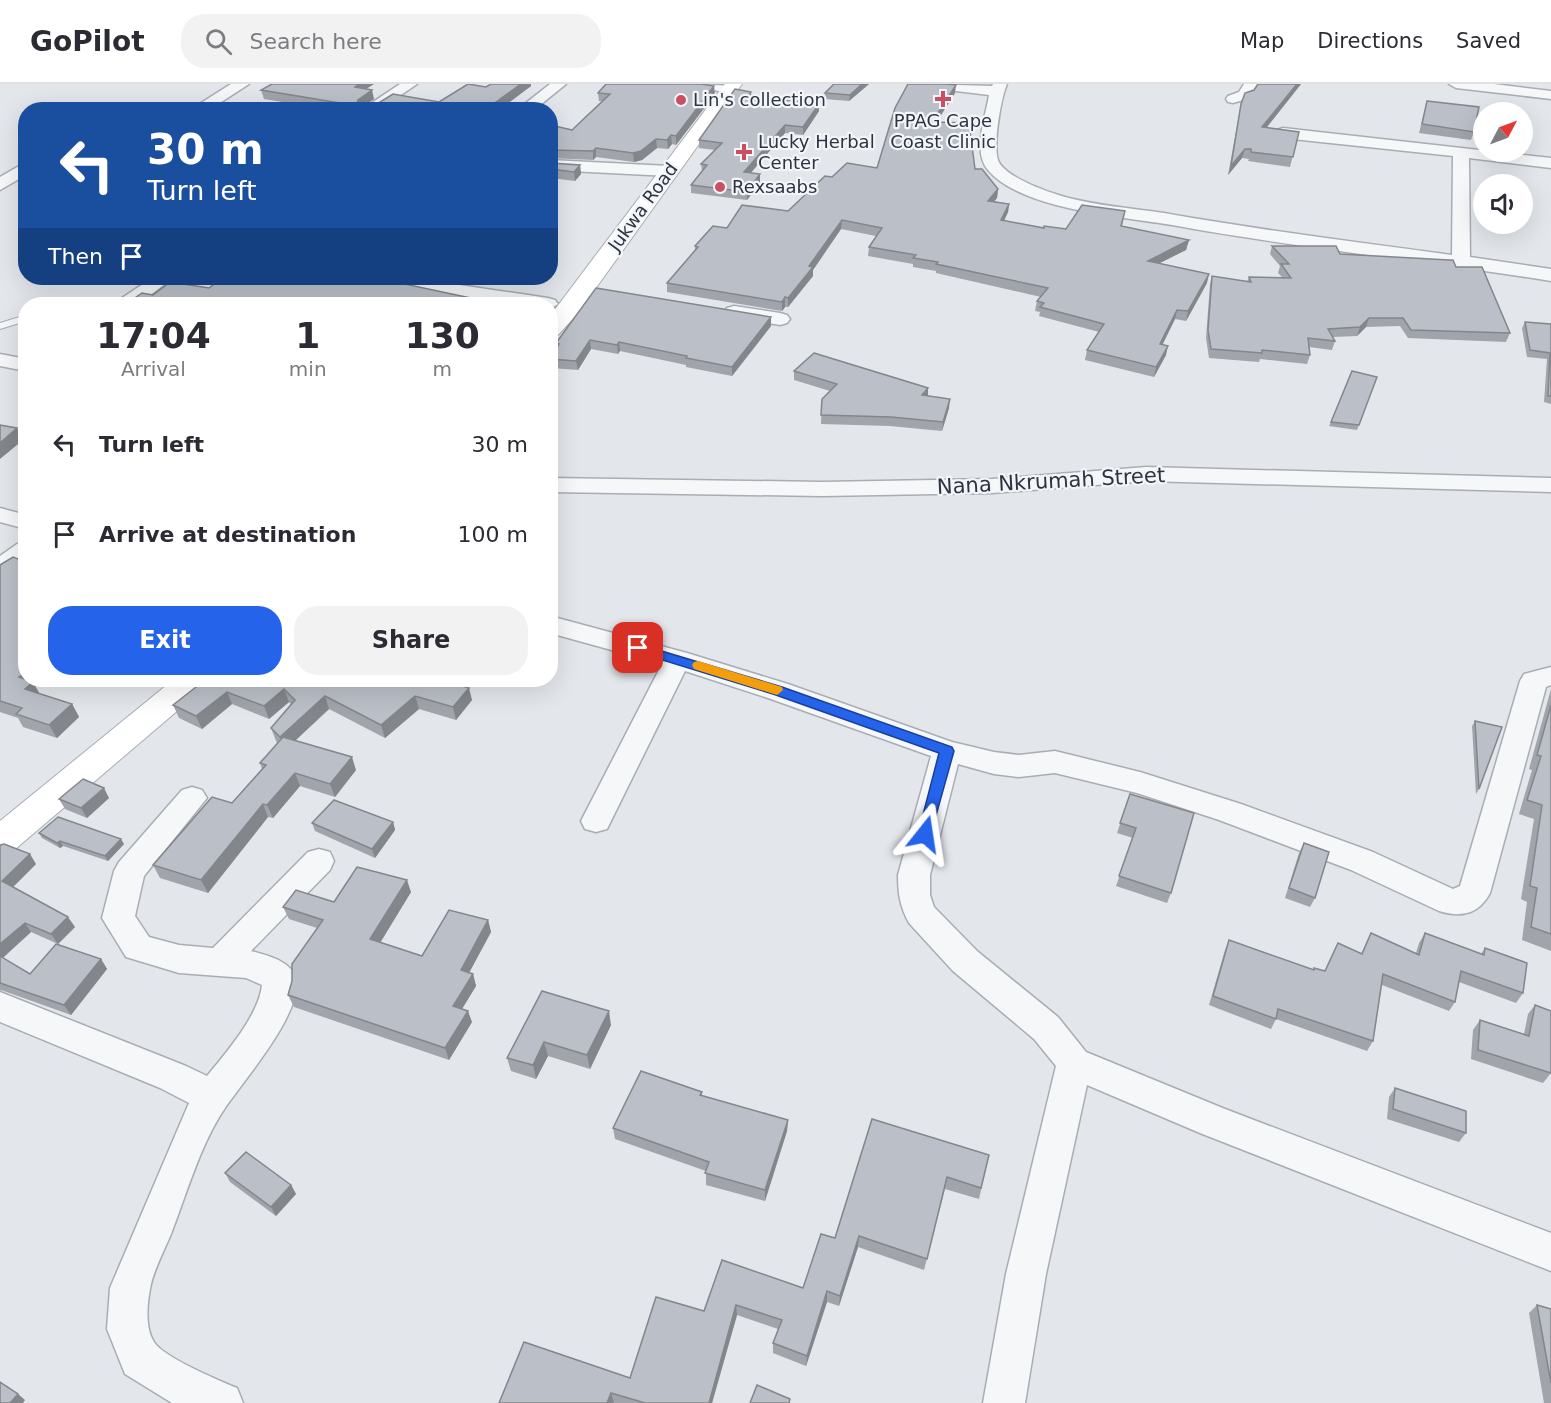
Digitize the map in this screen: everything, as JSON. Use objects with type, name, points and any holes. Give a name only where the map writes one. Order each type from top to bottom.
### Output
[{"type":"main road","name":"Jukwa Road","points":[[558,305],[584,287],[733,86]]},
{"type":"main road","points":[[0,841],[185,687]]},
{"type":"street","points":[[216,84],[239,85]]},
{"type":"street","points":[[381,102],[410,84]]},
{"type":"street","points":[[535,102],[559,84]]},
{"type":"street","points":[[700,84],[733,86]]},
{"type":"street","points":[[931,84],[1003,86],[988,158],[1002,174],[1026,187],[1061,201],[1207,227],[1461,260],[1551,275]]},
{"type":"street","points":[[1233,99],[1245,95],[1251,84]]},
{"type":"street","points":[[1456,84],[1551,95]]},
{"type":"street","points":[[210,102],[239,85]]},
{"type":"street","points":[[1284,133],[1551,163]]},
{"type":"street","points":[[1461,152],[1461,260]]},
{"type":"street","points":[[558,166],[599,170],[669,171]]},
{"type":"street","points":[[0,184],[18,173]]},
{"type":"street","points":[[136,297],[154,285]]},
{"type":"street","points":[[424,285],[499,297]]},
{"type":"street","points":[[584,287],[607,291]]},
{"type":"street","points":[[711,308],[780,319]]},
{"type":"street","points":[[0,360],[18,363]]},
{"type":"street","name":"Nana Nkrumah Street","points":[[558,485],[822,489],[970,487],[1146,474],[1551,485]]},
{"type":"street","points":[[0,515],[18,520]]},
{"type":"street","points":[[0,567],[18,555]]},
{"type":"street","points":[[558,626],[678,659],[778,691],[947,751],[994,763],[1018,766],[1055,762],[1140,783],[1230,812],[1362,861],[1450,902],[1464,902],[1474,893],[1534,681],[1551,676]]},
{"type":"street","points":[[596,821],[678,659]]},
{"type":"street","points":[[947,751],[914,875],[914,895],[920,914],[966,961],[1046,1028],[1074,1063],[1213,1121],[1551,1252]]},
{"type":"street","points":[[192,798],[130,871],[118,918],[138,947],[180,959],[221,961],[274,973],[279,979],[278,1001],[196,1125],[130,1287],[127,1329],[140,1359],[207,1401]]},
{"type":"street","points":[[221,961],[319,861]]},
{"type":"street","points":[[0,1007],[173,1077],[212,1098]]},
{"type":"street","points":[[1004,1403],[1026,1274],[1074,1063]]},
{"type":"lane","points":[[0,326],[18,320]]},
{"type":"building","points":[[272,84],[359,84],[355,87],[372,90],[357,102],[334,102],[261,90]]},
{"type":"building","points":[[468,84],[486,87],[491,84],[521,84],[496,102],[439,102]]},
{"type":"building","points":[[606,84],[714,86],[676,136],[671,135],[667,140],[656,139],[641,151],[633,153],[596,148],[593,151],[558,150],[558,127],[572,130],[610,94],[598,93]]},
{"type":"building","points":[[834,84],[862,84],[850,95],[825,93]]},
{"type":"building","points":[[908,84],[956,85],[932,122],[969,123],[975,169],[982,169],[998,189],[988,201],[1009,204],[1001,220],[1044,228],[1044,226],[1066,229],[1082,205],[1125,211],[1121,226],[1189,240],[1148,261],[1209,274],[1188,311],[1177,310],[1160,344],[1168,346],[1156,367],[1087,350],[1104,324],[1040,307],[1044,303],[1037,301],[1048,288],[913,258],[916,255],[869,247],[882,228],[842,220],[809,266],[813,267],[788,298],[785,297],[782,302],[667,283],[713,226],[727,228],[742,205],[788,211],[825,176],[832,177],[847,163],[877,168],[895,108]]},
{"type":"building","points":[[1258,84],[1297,84],[1262,127],[1299,132],[1293,157],[1251,152],[1251,149],[1245,149],[1231,166],[1241,104],[1245,93],[1254,90]]},
{"type":"building","points":[[735,89],[751,92],[749,95],[819,104],[803,127],[785,125],[744,172],[760,174],[747,192],[691,185],[707,165],[701,164],[722,143],[699,140]]},
{"type":"building","points":[[393,94],[439,102],[380,102]]},
{"type":"building","points":[[1427,101],[1473,106],[1473,132],[1422,124]]},
{"type":"building","points":[[558,164],[580,165],[574,172],[558,170]]},
{"type":"building","points":[[1272,246],[1336,246],[1340,254],[1453,260],[1456,267],[1482,267],[1510,333],[1411,330],[1403,318],[1369,318],[1360,327],[1328,329],[1335,341],[1308,338],[1310,355],[1262,350],[1262,353],[1211,349],[1208,330],[1212,276],[1251,282],[1249,277],[1291,278],[1281,264],[1289,264]]},
{"type":"building","points":[[166,285],[209,288],[213,285],[409,285],[466,297],[136,297],[142,293],[153,295]]},
{"type":"building","points":[[596,288],[771,317],[732,367],[619,342],[617,345],[590,340],[576,361],[558,360],[558,340]]},
{"type":"building","points":[[1525,322],[1551,324],[1551,396],[1548,396],[1550,353],[1530,350]]},
{"type":"building","points":[[814,353],[928,388],[922,395],[950,399],[943,422],[891,417],[821,415],[822,399],[837,384],[794,371]]},
{"type":"building","points":[[1352,371],[1377,377],[1359,425],[1331,422]]},
{"type":"building","points":[[0,425],[17,428],[0,443]]},
{"type":"building","points":[[13,557],[18,559],[18,687],[27,687],[25,689],[72,704],[49,725],[16,714],[22,708],[0,701],[0,565]]},
{"type":"building","points":[[196,687],[469,688],[453,707],[415,696],[381,725],[325,696],[280,737],[271,728],[295,700],[284,689],[264,706],[227,692],[196,716],[173,705]]},
{"type":"building","points":[[1551,705],[1551,934],[1531,927],[1537,888],[1530,886],[1542,805],[1527,800],[1541,756],[1537,755]]},
{"type":"building","points":[[1475,721],[1502,727],[1479,789]]},
{"type":"building","points":[[283,737],[352,757],[330,784],[295,773],[267,805],[263,804],[201,880],[153,865],[212,797],[232,803],[266,765],[260,763]]},
{"type":"building","points":[[83,779],[104,788],[81,808],[59,799]]},
{"type":"building","points":[[1130,794],[1194,813],[1171,893],[1119,876],[1136,828],[1120,823]]},
{"type":"building","points":[[334,800],[393,822],[372,849],[312,823]]},
{"type":"building","points":[[58,817],[121,839],[105,856],[60,841],[57,843],[39,833]]},
{"type":"building","points":[[1304,843],[1329,852],[1315,898],[1289,888]]},
{"type":"building","points":[[4,844],[30,854],[2,881],[68,917],[51,934],[25,923],[0,944],[0,845]]},
{"type":"building","points":[[357,867],[407,880],[370,939],[422,956],[449,910],[488,920],[461,970],[473,974],[453,1006],[468,1011],[445,1048],[288,995],[292,981],[292,964],[323,920],[283,907],[296,890],[334,902]]},
{"type":"building","points":[[1371,933],[1419,955],[1425,933],[1484,955],[1485,948],[1527,963],[1523,993],[1461,971],[1455,1002],[1383,974],[1373,1041],[1278,1009],[1276,1019],[1213,996],[1229,940],[1314,970],[1314,968],[1325,971],[1338,943],[1362,954]]},
{"type":"building","points":[[56,944],[101,959],[64,1005],[0,983],[0,956],[30,974]]},
{"type":"building","points":[[542,991],[609,1011],[587,1055],[544,1042],[533,1065],[507,1058]]},
{"type":"building","points":[[1535,1005],[1551,1011],[1551,1073],[1478,1050],[1480,1020],[1529,1036]]},
{"type":"building","points":[[641,1071],[702,1092],[700,1095],[788,1120],[765,1190],[705,1173],[709,1162],[613,1128]]},
{"type":"building","points":[[1395,1088],[1466,1111],[1466,1133],[1393,1109]]},
{"type":"building","points":[[872,1119],[989,1155],[981,1188],[947,1177],[927,1259],[859,1236],[840,1296],[827,1291],[807,1356],[773,1343],[782,1320],[736,1305],[709,1403],[645,1403],[611,1393],[607,1403],[499,1403],[524,1342],[630,1378],[656,1297],[704,1311],[722,1260],[803,1288],[821,1234],[835,1238]]},
{"type":"building","points":[[246,1152],[291,1185],[271,1207],[225,1173]]},
{"type":"building","points":[[1537,1305],[1551,1309],[1551,1383]]},
{"type":"building","points":[[0,1382],[18,1394],[10,1403],[0,1403]]},
{"type":"building","points":[[757,1385],[790,1399],[789,1403],[750,1403]]},
{"type":"slow traffic","points":[[698,665],[777,690]]},
{"type":"place","name":"PPAG Cape Coast Clinic","points":[[943,99]]},
{"type":"place","name":"Lin's collection","points":[[681,100]]},
{"type":"place","name":"Lucky Herbal Center","points":[[744,152]]},
{"type":"place","name":"Rexsaabs","points":[[720,187]]},
{"type":"route","points":[[638,648],[778,691],[947,751],[925,834]]}]
